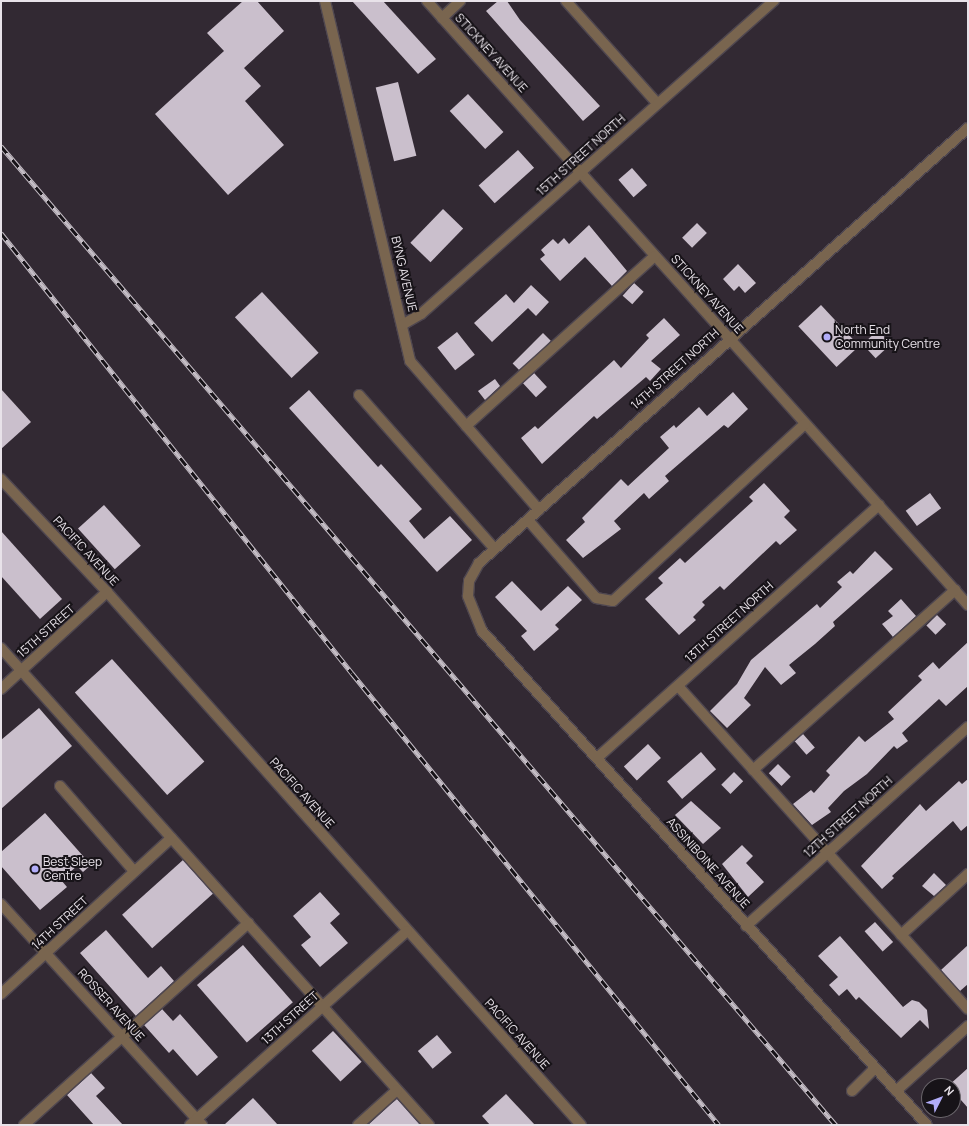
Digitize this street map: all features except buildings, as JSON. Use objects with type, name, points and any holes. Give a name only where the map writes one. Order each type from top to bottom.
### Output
[{"type":"street","name":"BYNG AVENUE","points":[[326,1],[410,361],[539,510]]},
{"type":"street","name":"STICKNEY AVENUE","points":[[427,1],[968,605]]},
{"type":"street","points":[[442,18],[460,1]]},
{"type":"street","points":[[566,1],[657,103]]},
{"type":"street","name":"15TH STREET NORTH","points":[[402,325],[422,314],[581,173],[657,103],[774,1]]},
{"type":"street","name":"14TH STREET NORTH","points":[[473,615],[468,596],[468,580],[479,563],[730,338],[968,128]]},
{"type":"street","points":[[466,426],[655,256]]},
{"type":"street","points":[[359,395],[495,549]]},
{"type":"street","points":[[528,520],[596,598],[614,601],[805,424]]},
{"type":"street","name":"PACIFIC AVENUE","points":[[1,479],[107,592],[581,1125]]},
{"type":"street","name":"13TH STREET NORTH","points":[[597,758],[879,505]]},
{"type":"street","points":[[753,770],[955,590]]},
{"type":"street","name":"15TH STREET","points":[[1,689],[107,592]]},
{"type":"street","name":"ASSINIBOINE AVENUE","points":[[473,615],[482,631],[746,926],[927,1125]]},
{"type":"street","points":[[1,648],[429,1125]]},
{"type":"street","points":[[678,686],[968,1010]]},
{"type":"street","name":"12TH STREET NORTH","points":[[746,926],[968,727]]},
{"type":"street","points":[[60,786],[134,871]]},
{"type":"street","name":"14TH STREET","points":[[1,994],[171,838]]},
{"type":"street","points":[[900,935],[968,874]]},
{"type":"street","name":"ROSSER AVENUE","points":[[1,904],[123,1037],[196,1123]]},
{"type":"street","points":[[24,1125],[248,923]]},
{"type":"street","name":"13TH STREET","points":[[196,1123],[322,1006],[407,931]]},
{"type":"street","points":[[896,1091],[968,1026]]},
{"type":"street","points":[[852,1091],[875,1068]]},
{"type":"street","points":[[358,1125],[397,1090]]},
{"type":"railway","points":[[1,146],[836,1125]]},
{"type":"railway","points":[[1,233],[352,673],[719,1125]]},
{"type":"place","name":"North End Community Centre","points":[[827,337]]},
{"type":"place","name":"Best Sleep Centre","points":[[35,869]]}]
